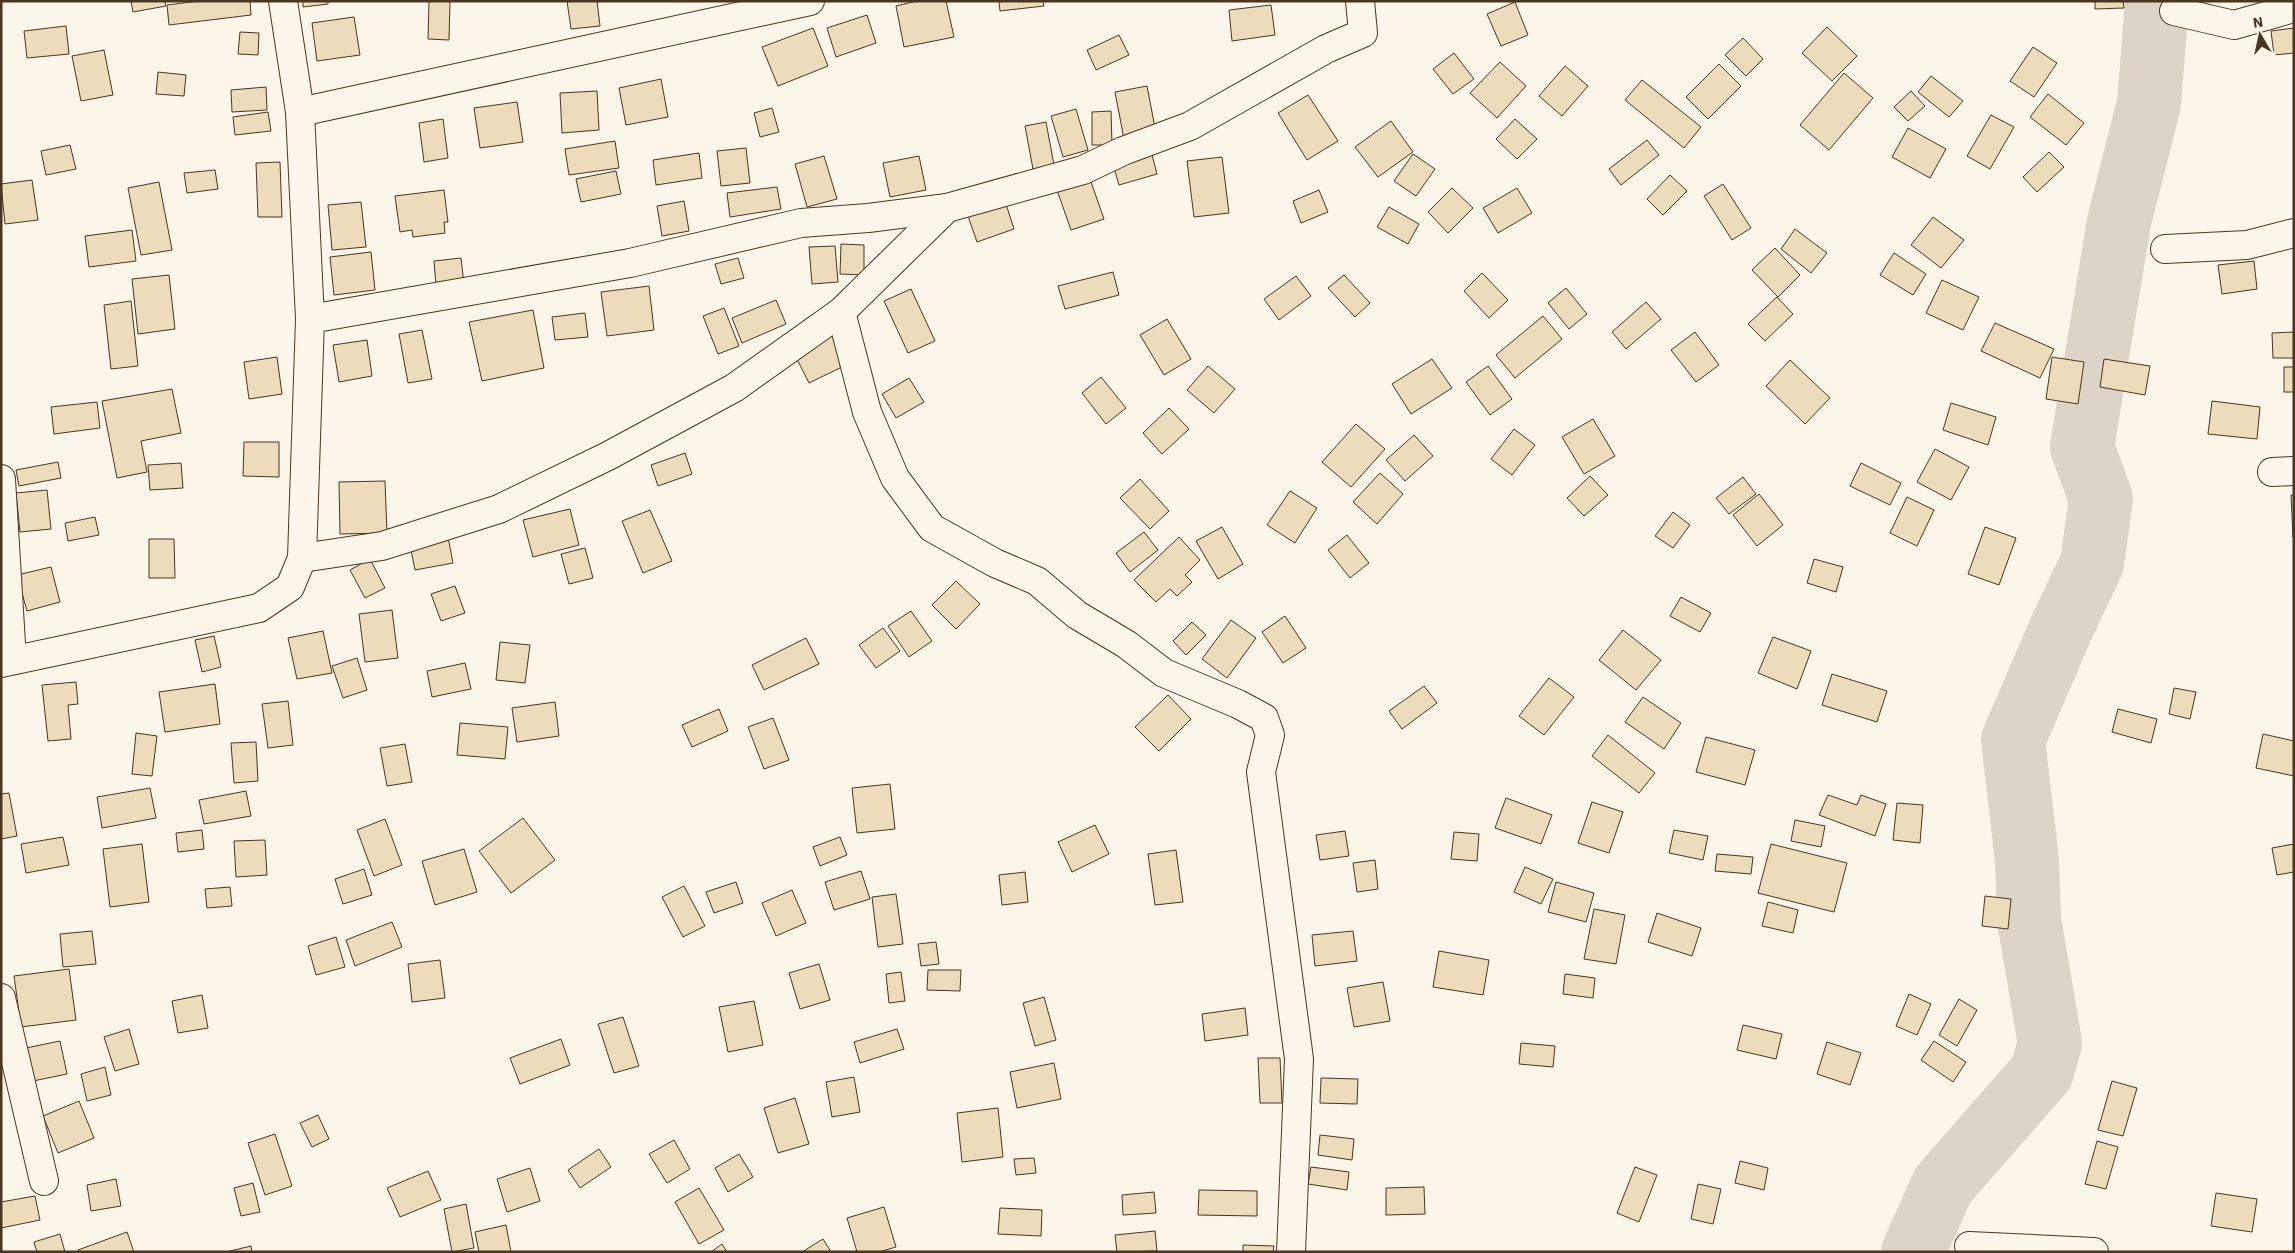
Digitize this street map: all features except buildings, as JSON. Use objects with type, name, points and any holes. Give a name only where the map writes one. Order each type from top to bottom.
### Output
[{"type":"street","points":[[1,479],[7,662],[259,608],[290,587],[302,558],[310,319],[300,112],[283,1]]},
{"type":"street","points":[[300,112],[810,1]]},
{"type":"street","points":[[310,319],[630,263],[801,223],[868,218],[947,208],[1083,170],[1123,151],[1190,126],[1326,49],[1364,33],[1360,1]]},
{"type":"street","points":[[2174,11],[2234,25],[2294,8]]},
{"type":"street","points":[[302,558],[382,546],[499,508],[608,456],[734,388],[841,312],[947,208]]},
{"type":"street","points":[[2165,250],[2247,245],[2294,233]]},
{"type":"street","points":[[841,312],[866,412],[896,478],[932,528],[995,563],[1037,582],[1077,615],[1126,644],[1164,673],[1238,704],[1264,718],[1270,735],[1260,772],[1299,1059],[1290,1252]]},
{"type":"street","points":[[1,998],[44,1181]]},
{"type":"street","points":[[1969,1246],[2094,1252]]},
{"type":"waterway","points":[[1913,1252],[1943,1185],[2042,1072],[2050,1043],[2029,920],[2027,860],[2013,740],[2092,563],[2101,499],[2082,447],[2119,222],[2149,104],[2157,1]]}]
